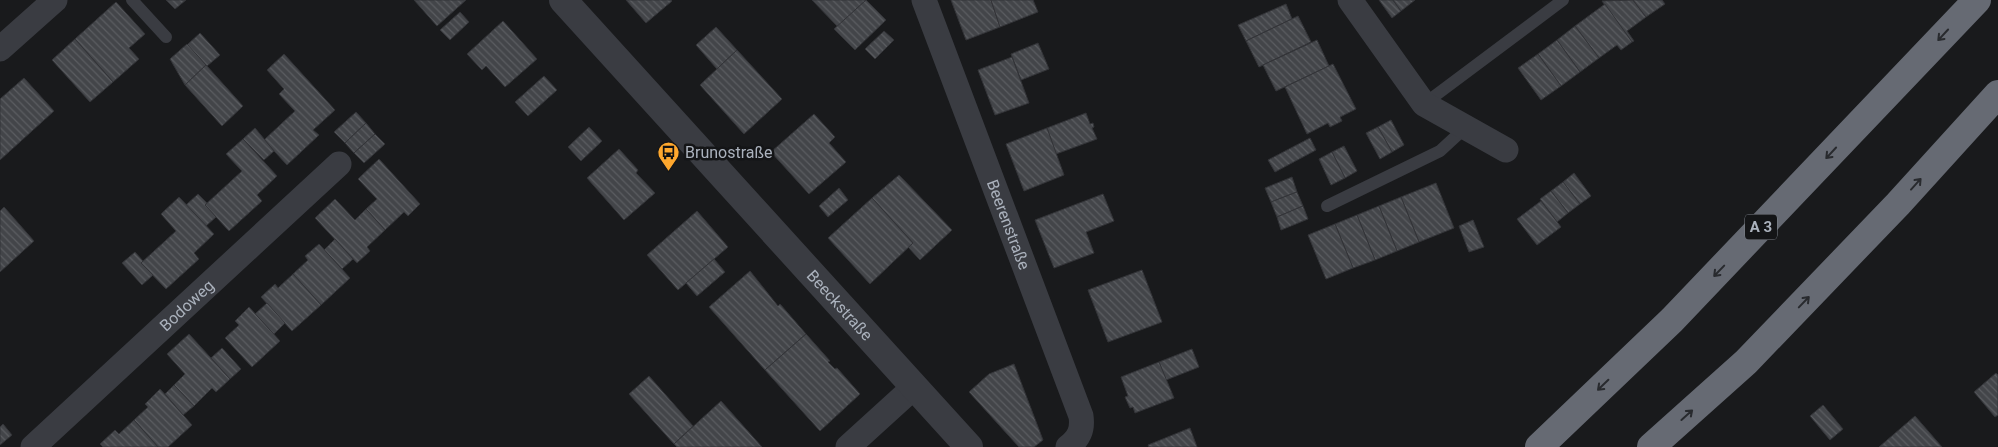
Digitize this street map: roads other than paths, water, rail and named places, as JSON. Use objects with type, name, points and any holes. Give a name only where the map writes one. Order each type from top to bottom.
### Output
[{"type":"highway","name":"A 3","points":[[1539,447],[1672,320],[1977,0]]},
{"type":"highway","points":[[1651,447],[1746,362],[1898,204],[1998,94]]},
{"type":"street","points":[[0,49],[55,0]]},
{"type":"street","name":"Beeckstraße","points":[[563,0],[969,447]]},
{"type":"street","name":"Beerenstraße","points":[[924,0],[1081,416],[1082,426],[1079,436],[1068,447]]},
{"type":"street","points":[[1350,0],[1424,104],[1506,150]]},
{"type":"street","name":"Bodoweg","points":[[33,447],[339,164]]},
{"type":"street","points":[[848,447],[914,387]]},
{"type":"lane","points":[[132,0],[166,37]]},
{"type":"lane","points":[[1424,104],[1563,0]]},
{"type":"lane","points":[[1327,206],[1440,151],[1466,127]]},
{"type":"place","name":"Brunostraße","points":[[669,171]]}]
